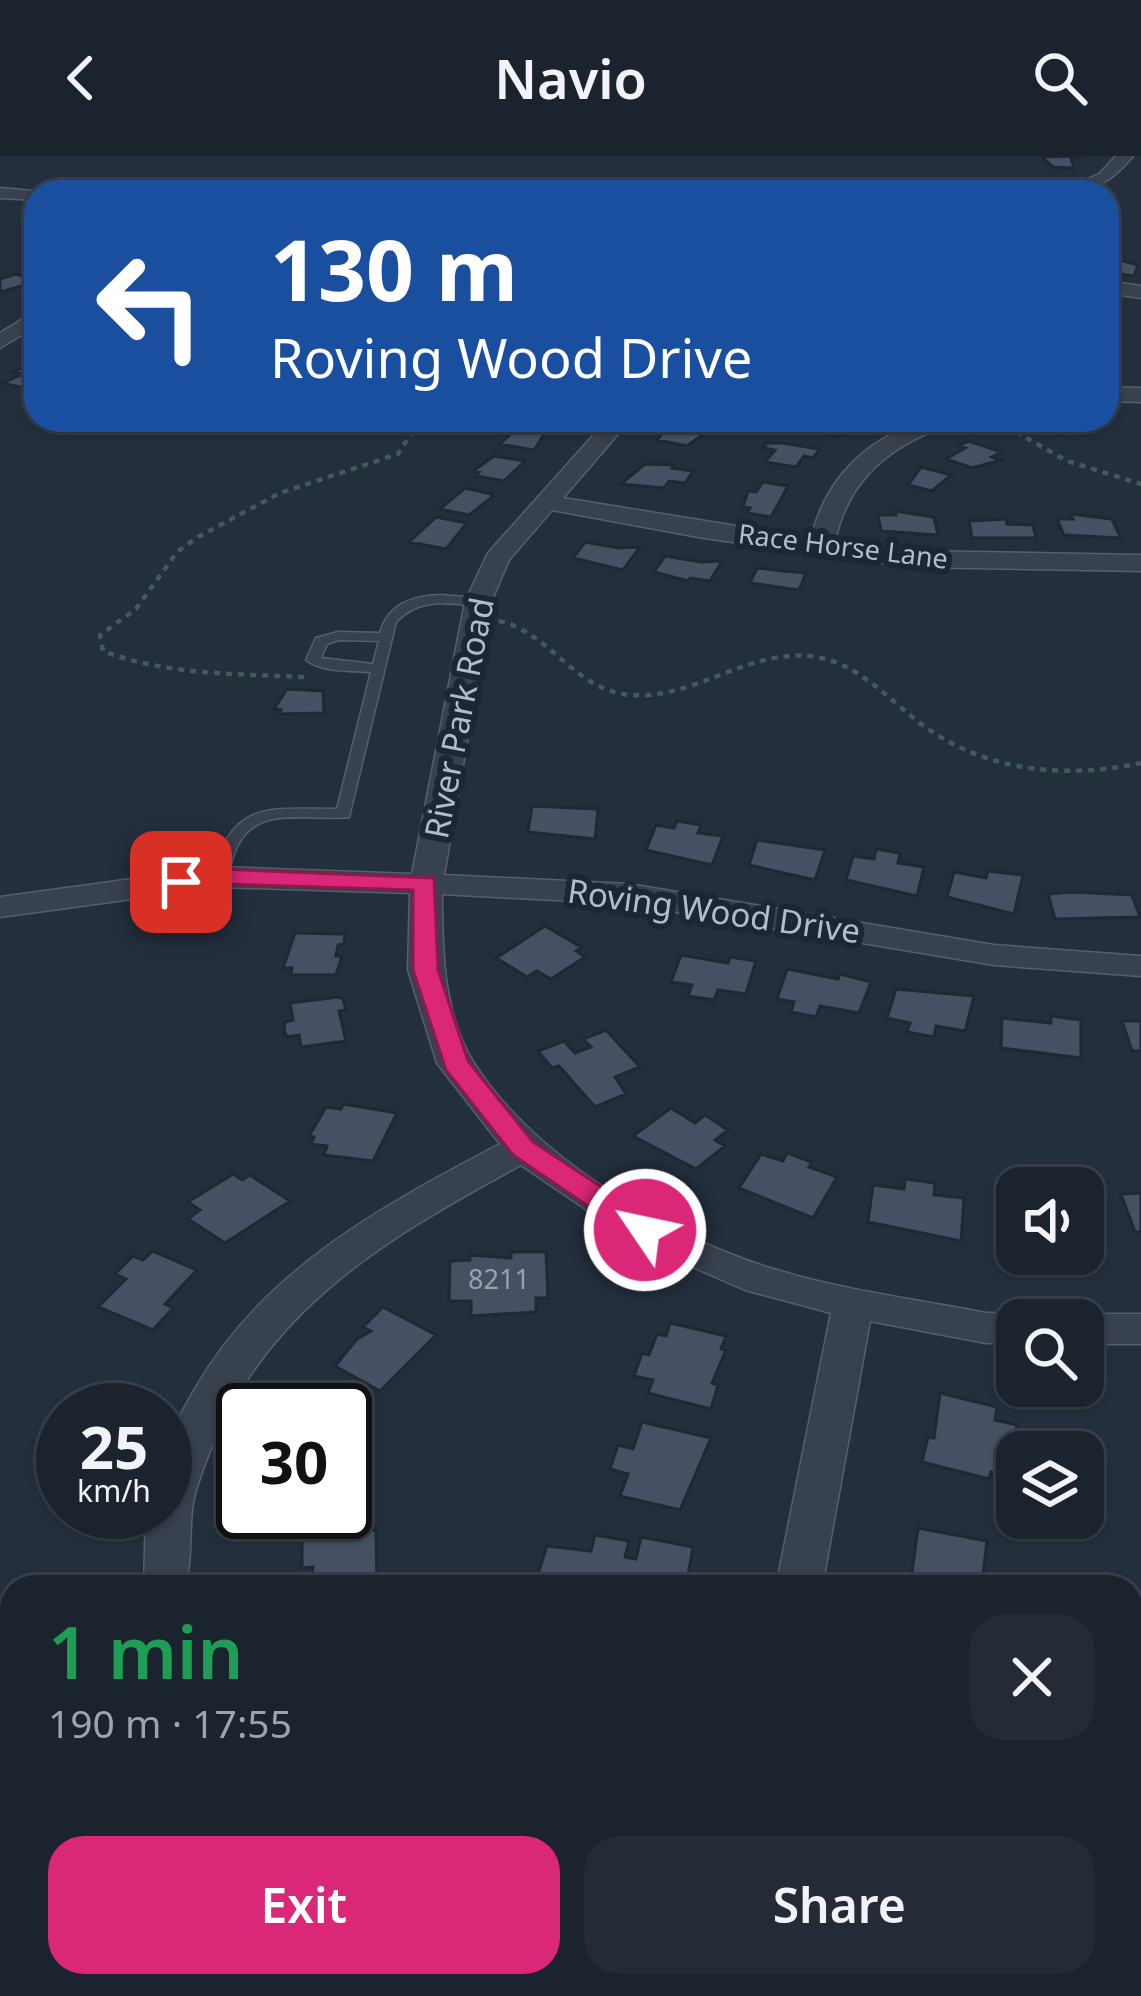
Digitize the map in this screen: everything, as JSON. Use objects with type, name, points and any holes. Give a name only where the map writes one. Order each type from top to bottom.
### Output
[{"type":"street","name":"River Park Road","points":[[609,432],[497,558],[476,611],[426,884],[425,970],[455,1064],[523,1148],[645,1230],[759,1280],[853,1303],[996,1328]]},
{"type":"street","points":[[821,547],[834,502],[863,464],[915,432]]},
{"type":"street","name":"Race Horse Lane","points":[[548,502],[821,547],[999,563],[1141,563]]},
{"type":"street","name":"Roving Wood Drive","points":[[0,908],[220,877],[628,894],[994,955],[1141,966]]},
{"type":"street","points":[[164,1575],[171,1494],[199,1419],[237,1351],[307,1278],[377,1228],[523,1148]]},
{"type":"street","points":[[801,1575],[853,1303]]},
{"type":"street","points":[[1104,1328],[1141,1329]]},
{"type":"lane","points":[[220,877],[226,844],[245,822],[268,815],[344,814],[390,621],[406,604],[434,599],[476,611]]},
{"type":"lane","points":[[379,668],[324,665],[314,660],[321,640],[386,637]]},
{"type":"path","points":[[314,660],[308,677],[219,673],[121,658],[103,650],[100,635],[136,609],[177,552],[198,537],[280,494],[398,454],[412,432]]},
{"type":"path","points":[[1015,432],[1067,461],[1141,484]]},
{"type":"path","points":[[476,611],[529,628],[569,671],[620,694],[715,678],[773,659],[819,658],[872,682],[932,732],[977,754],[1032,770],[1086,773],[1141,763]]},
{"type":"building","points":[[1084,156],[1071,158],[1074,168],[1053,167],[1042,157]]},
{"type":"building","points":[[1119,260],[1138,265],[1134,276],[1119,273]]},
{"type":"building","points":[[16,274],[24,277],[24,285],[0,292],[0,279]]},
{"type":"building","points":[[24,367],[24,388],[3,383],[23,374],[14,372]]},
{"type":"building","points":[[513,432],[546,432],[534,450],[500,444]]},
{"type":"building","points":[[664,432],[707,432],[687,446],[657,440]]},
{"type":"building","points":[[969,441],[1001,452],[992,457],[1001,460],[972,468],[946,459]]},
{"type":"building","points":[[767,443],[820,449],[813,458],[804,456],[796,467],[765,462],[775,450],[763,448]]},
{"type":"building","points":[[494,456],[525,461],[504,481],[476,476],[479,472],[473,471]]},
{"type":"building","points":[[645,464],[693,471],[685,483],[669,481],[664,488],[621,484]]},
{"type":"building","points":[[921,467],[951,475],[932,491],[908,485]]},
{"type":"building","points":[[763,482],[788,486],[771,517],[747,513],[750,508],[743,507],[748,491],[756,492]]},
{"type":"building","points":[[465,488],[492,494],[491,498],[469,515],[440,509]]},
{"type":"building","points":[[895,511],[934,517],[938,535],[881,531],[878,515],[896,515]]},
{"type":"building","points":[[1070,514],[1112,519],[1121,538],[1064,535],[1057,519],[1073,519]]},
{"type":"building","points":[[436,517],[467,523],[446,549],[409,542]]},
{"type":"building","points":[[1006,519],[1007,524],[1033,525],[1036,538],[972,538],[969,521]]},
{"type":"building","points":[[585,542],[640,547],[623,570],[573,558]]},
{"type":"building","points":[[665,556],[722,561],[710,581],[688,581],[654,572]]},
{"type":"building","points":[[757,568],[806,573],[799,590],[750,583]]},
{"type":"building","points":[[287,689],[323,691],[324,713],[280,714],[281,710],[274,709]]},
{"type":"building","points":[[532,806],[598,809],[595,839],[528,832]]},
{"type":"building","points":[[677,821],[701,825],[698,833],[723,836],[712,865],[646,850],[656,825],[674,828]]},
{"type":"building","points":[[757,840],[825,850],[815,880],[749,865]]},
{"type":"building","points":[[876,849],[900,853],[898,863],[924,867],[917,896],[846,880],[853,856],[874,859]]},
{"type":"building","points":[[988,871],[1023,875],[1014,914],[947,897],[954,872],[986,878]]},
{"type":"building","points":[[1048,894],[1132,895],[1140,917],[1055,919]]},
{"type":"building","points":[[545,926],[581,947],[576,951],[585,957],[551,979],[537,971],[527,977],[496,958]]},
{"type":"building","points":[[295,933],[345,934],[344,944],[338,945],[336,956],[342,956],[336,975],[291,975],[292,968],[283,968]]},
{"type":"building","points":[[681,955],[728,963],[730,957],[756,961],[746,994],[718,990],[714,1000],[688,996],[692,985],[671,982]]},
{"type":"building","points":[[787,969],[871,982],[859,1013],[820,1006],[816,1017],[791,1012],[794,1002],[777,999]]},
{"type":"building","points":[[896,989],[974,996],[965,1031],[936,1026],[934,1037],[907,1032],[910,1023],[887,1018]]},
{"type":"building","points":[[338,997],[346,1010],[339,1011],[346,1041],[301,1047],[299,1035],[288,1037],[284,1032],[285,1022],[293,1020],[290,1003]]},
{"type":"building","points":[[1051,1016],[1081,1020],[1081,1058],[1001,1048],[1002,1018],[1051,1023]]},
{"type":"building","points":[[1122,1021],[1141,1021],[1141,1051],[1132,1051]]},
{"type":"building","points":[[606,1030],[640,1067],[615,1077],[626,1094],[595,1107],[559,1066],[552,1068],[538,1051],[564,1041],[575,1053],[591,1047],[583,1039]]},
{"type":"building","points":[[343,1104],[397,1113],[373,1161],[324,1155],[327,1146],[311,1144],[314,1137],[309,1136],[326,1107],[341,1109]]},
{"type":"building","points":[[671,1108],[695,1123],[705,1115],[728,1130],[715,1140],[725,1146],[696,1169],[633,1136]]},
{"type":"building","points":[[787,1153],[837,1177],[813,1218],[739,1188],[761,1154],[783,1161]]},
{"type":"building","points":[[233,1174],[242,1180],[250,1175],[290,1201],[225,1243],[188,1219],[200,1210],[188,1202]]},
{"type":"building","points":[[905,1179],[935,1183],[934,1195],[964,1198],[961,1241],[868,1222],[873,1185],[904,1189]]},
{"type":"building","points":[[1141,1193],[1141,1232],[1135,1232],[1121,1194]]},
{"type":"building","points":[[153,1251],[197,1270],[165,1304],[173,1308],[153,1330],[98,1307],[126,1279],[115,1274],[133,1256],[143,1260]]},
{"type":"building","points":[[511,1252],[546,1252],[548,1298],[536,1298],[536,1312],[471,1316],[471,1301],[449,1301],[450,1261],[470,1260],[470,1255],[511,1258]]},
{"type":"building","points":[[383,1307],[436,1335],[380,1391],[335,1366],[357,1339],[371,1331],[363,1327]]},
{"type":"building","points":[[670,1323],[726,1336],[721,1349],[726,1350],[712,1383],[718,1385],[711,1409],[648,1393],[653,1380],[634,1376],[642,1353],[649,1355],[657,1334],[666,1336]]},
{"type":"building","points":[[940,1393],[997,1407],[995,1420],[1017,1425],[1016,1431],[996,1431],[996,1473],[991,1472],[989,1479],[922,1462],[928,1437],[934,1438]]},
{"type":"building","points":[[642,1422],[711,1438],[680,1510],[620,1496],[628,1474],[610,1469],[618,1445],[633,1449]]},
{"type":"building","points":[[918,1528],[987,1541],[983,1575],[912,1575]]},
{"type":"building","points":[[376,1530],[377,1575],[311,1575],[313,1567],[302,1568],[302,1539],[372,1539]]},
{"type":"building","points":[[595,1535],[629,1541],[625,1557],[636,1559],[641,1537],[693,1547],[688,1575],[538,1574],[547,1546],[591,1551]]},
{"type":"route","points":[[181,882],[220,877],[426,884],[425,970],[455,1064],[523,1148],[645,1230]]}]
